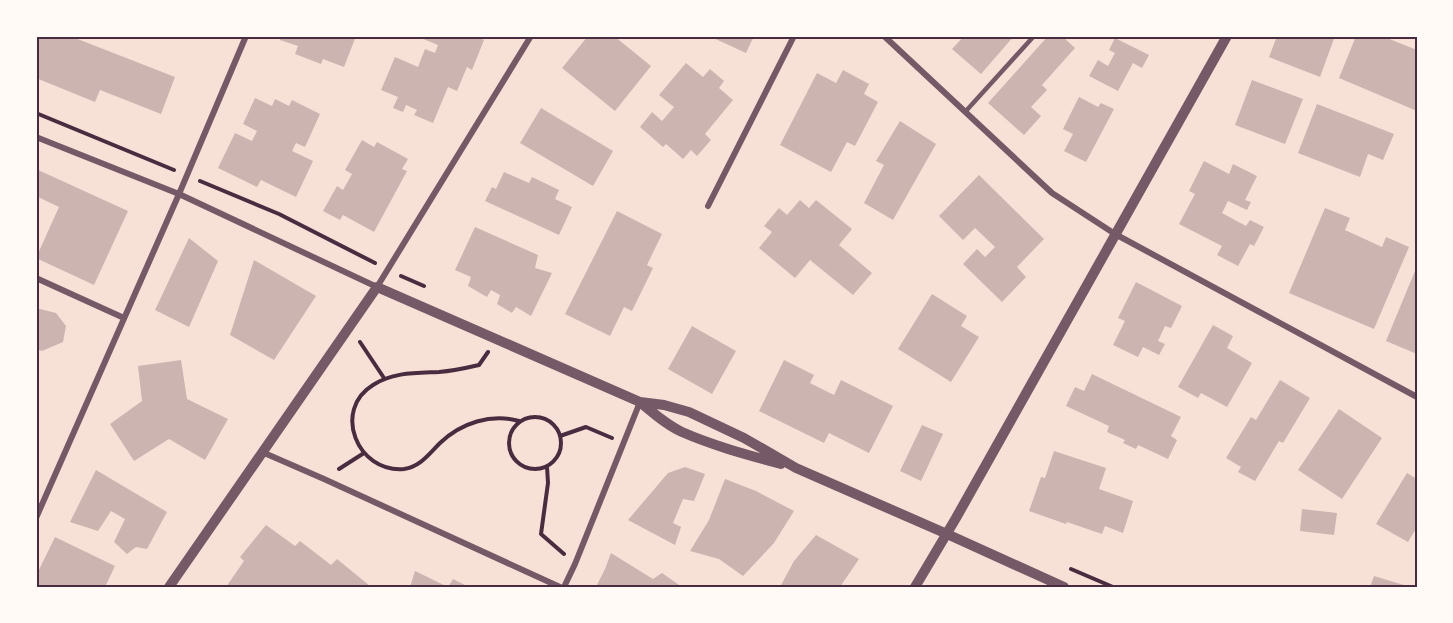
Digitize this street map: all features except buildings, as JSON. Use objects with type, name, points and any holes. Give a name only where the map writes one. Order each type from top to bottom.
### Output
[{"type":"street","points":[[36,518],[246,36]]},
{"type":"street","points":[[168,587],[377,287],[531,36]]},
{"type":"street","points":[[708,206],[794,36]]},
{"type":"street","points":[[884,36],[1052,193],[1115,234],[1417,397]]},
{"type":"street","points":[[915,587],[1227,36]]},
{"type":"street","points":[[36,136],[179,194],[377,287],[640,402],[664,405],[689,412],[744,438],[796,468],[1064,587]]},
{"type":"street","points":[[36,278],[124,318]]},
{"type":"street","points":[[640,402],[681,432],[738,452],[796,468]]},
{"type":"street","points":[[262,452],[562,587],[575,564],[640,402]]},
{"type":"lane","points":[[965,112],[1034,36]]},
{"type":"path","points":[[36,113],[279,214],[426,287]]},
{"type":"path","points":[[350,326],[384,378]]},
{"type":"path","points":[[496,340],[479,365],[441,372],[399,375],[384,378],[370,386],[359,398],[353,413],[352,429],[357,443],[376,464],[390,469],[405,469],[418,464],[451,434],[468,424],[504,418],[519,422]]},
{"type":"path","points":[[536,416],[544,418],[558,429],[561,446],[559,454],[547,467],[532,470],[516,462],[511,454],[508,446],[509,436],[519,422],[527,417],[536,416]]},
{"type":"path","points":[[560,436],[586,427],[624,442]]},
{"type":"path","points":[[324,479],[364,453]]},
{"type":"path","points":[[547,467],[548,483],[541,534],[575,564]]}]
